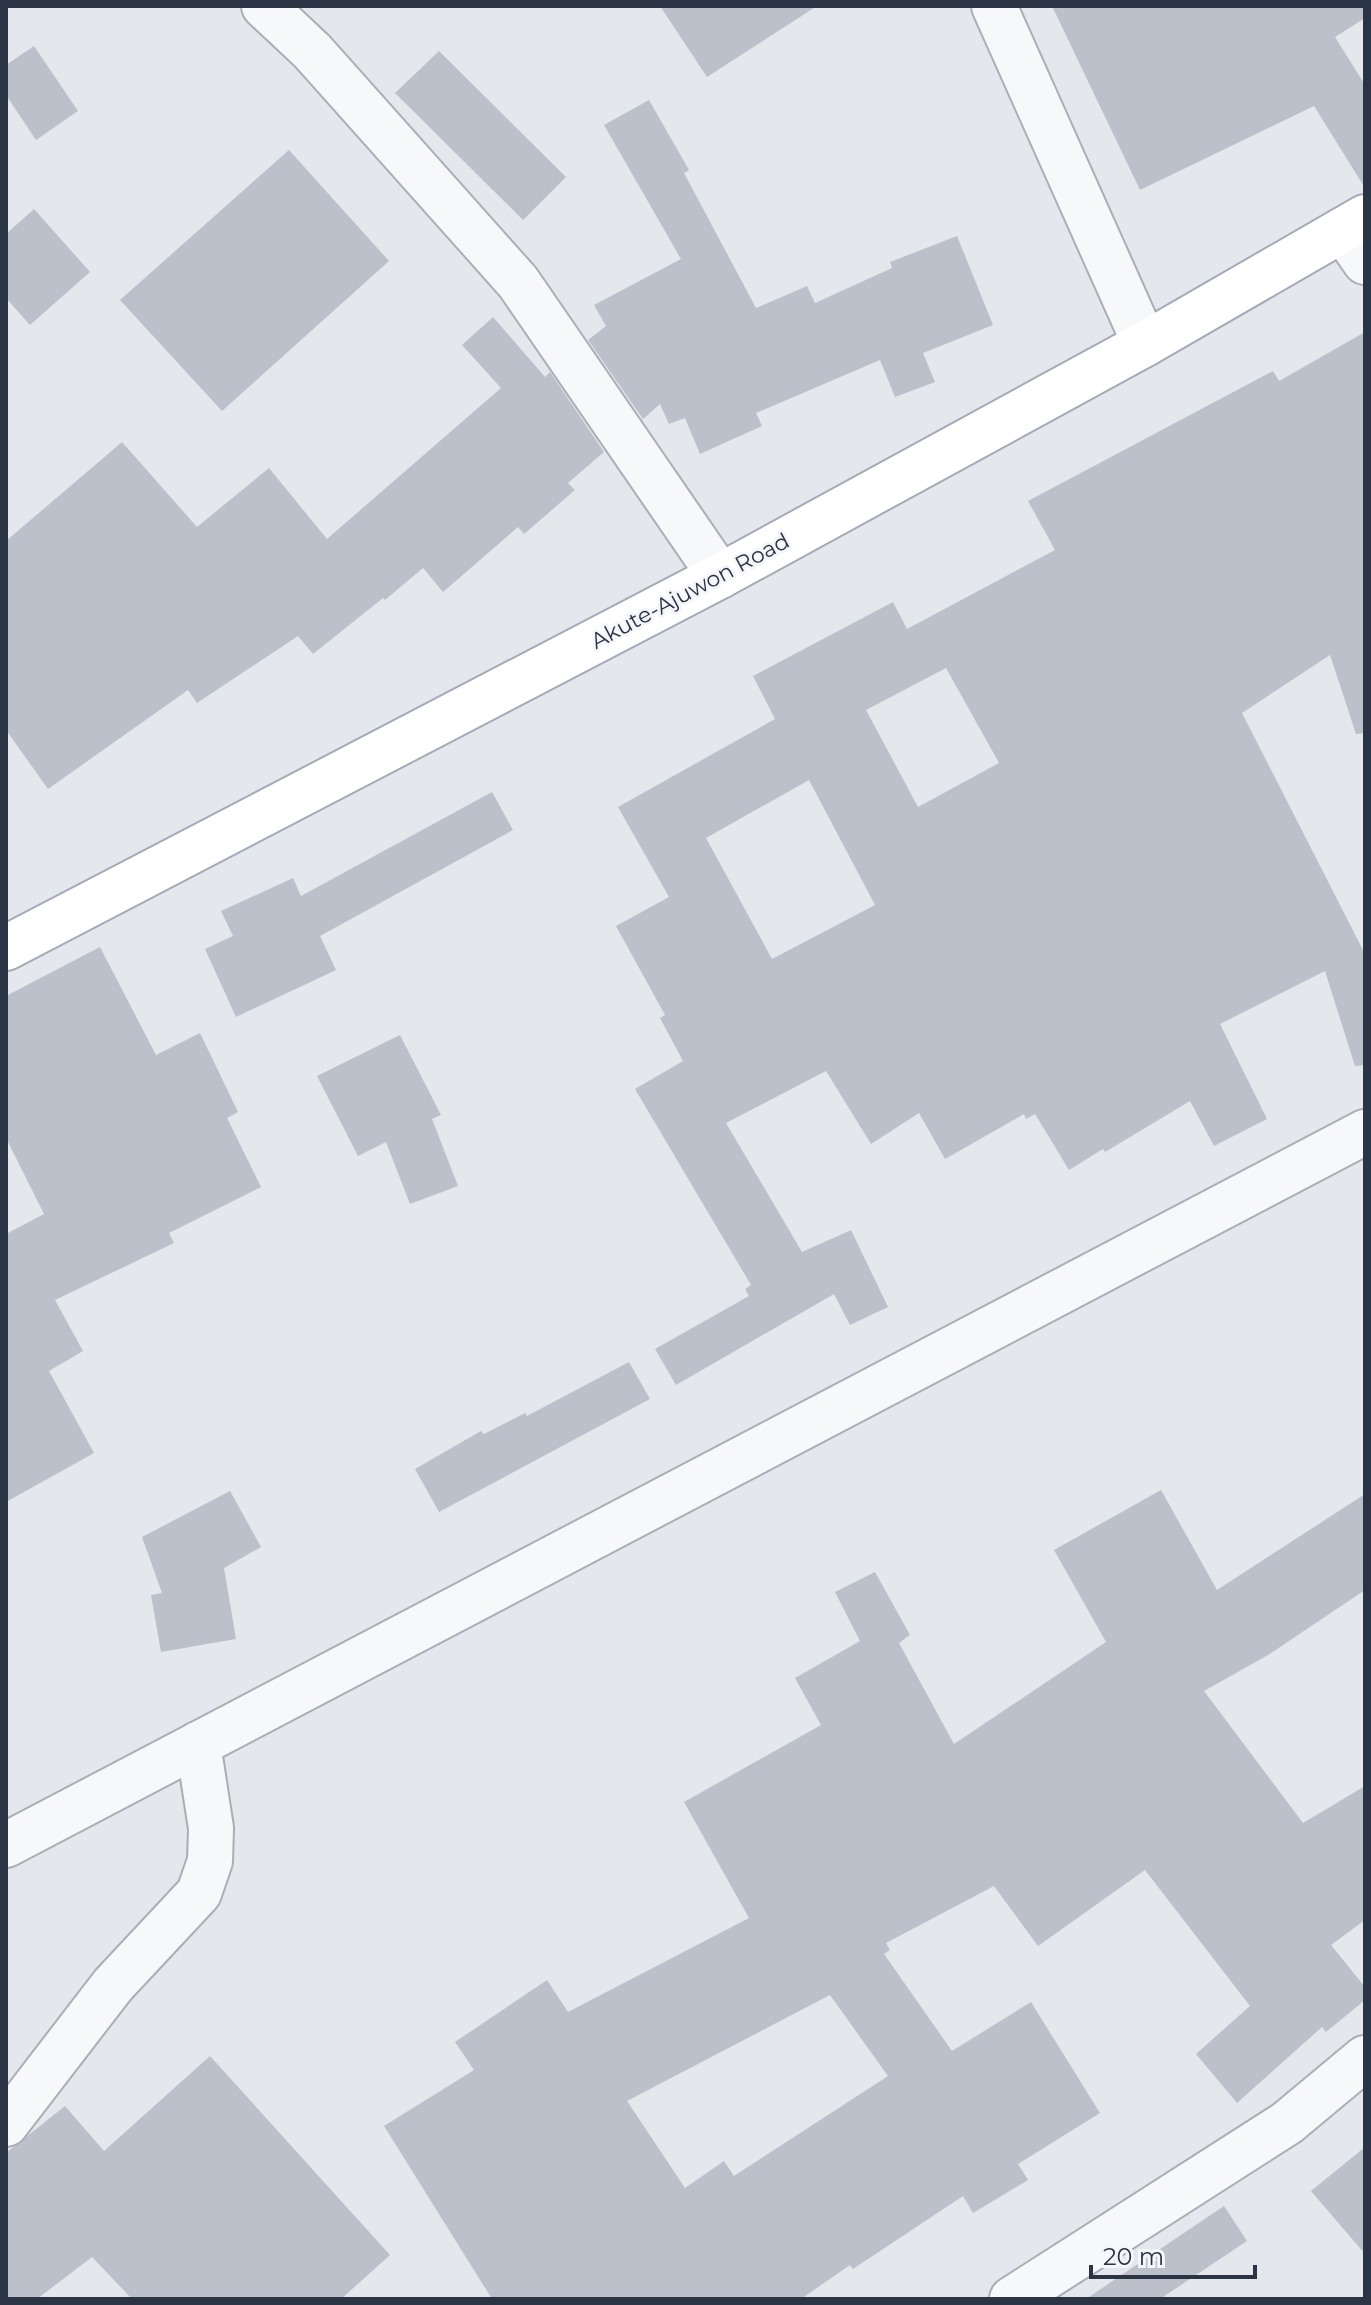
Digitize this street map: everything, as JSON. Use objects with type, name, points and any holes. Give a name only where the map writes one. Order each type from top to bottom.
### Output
[{"type":"main road","name":"Akute-Ajuwon Road","points":[[6,948],[720,576],[1145,344],[1358,236]]},
{"type":"street","points":[[264,6],[312,51],[518,282],[720,576]]},
{"type":"street","points":[[994,6],[1145,344]]},
{"type":"street","points":[[6,1845],[1365,1132]]},
{"type":"street","points":[[6,2124],[113,1985],[199,1893],[210,1861],[211,1828],[198,1744]]},
{"type":"street","points":[[1012,2299],[1287,2123],[1365,2058]]},
{"type":"building","points":[[660,6],[817,6],[707,77]]},
{"type":"building","points":[[1052,6],[1365,6],[1365,18],[1335,37],[1365,85],[1365,188],[1314,106],[1140,190]]},
{"type":"building","points":[[34,46],[78,111],[36,140],[6,95],[6,65]]},
{"type":"building","points":[[439,51],[566,177],[523,220],[395,93]]},
{"type":"building","points":[[649,100],[689,170],[684,173],[756,308],[807,286],[815,303],[892,268],[890,262],[957,236],[993,325],[923,353],[935,382],[895,397],[880,360],[756,413],[762,426],[700,454],[685,418],[669,424],[660,404],[643,419],[588,340],[606,326],[594,305],[681,259],[604,125]]},
{"type":"building","points":[[289,150],[389,261],[222,411],[120,300]]},
{"type":"building","points":[[34,209],[90,272],[30,325],[6,298],[6,234]]},
{"type":"building","points":[[493,317],[545,377],[550,372],[604,452],[568,483],[575,490],[524,534],[518,527],[443,592],[423,568],[313,654],[298,636],[197,703],[188,690],[48,789],[6,730],[6,541],[122,442],[197,527],[269,468],[327,539],[501,388],[462,345]]},
{"type":"building","points":[[1365,332],[1365,733],[1356,734],[1330,655],[1242,713],[1365,954],[1365,1065],[1355,1066],[1325,971],[1220,1024],[1267,1119],[1214,1146],[1190,1101],[1069,1170],[1035,1114],[1026,1119],[1024,1114],[945,1159],[919,1113],[871,1144],[826,1071],[726,1123],[802,1252],[851,1230],[888,1307],[850,1325],[834,1294],[676,1385],[655,1349],[749,1296],[745,1289],[751,1285],[635,1089],[683,1061],[660,1018],[665,1015],[616,926],[669,897],[618,807],[775,719],[753,676],[893,602],[907,629],[1055,550],[1028,501],[1273,371],[1279,381]],"holes":[[[946,668],[999,763],[918,807],[866,710]],[[809,780],[875,905],[772,959],[706,838]]]},
{"type":"building","points":[[492,792],[513,830],[320,936],[336,970],[236,1017],[205,949],[233,936],[221,911],[293,878],[301,896]]},
{"type":"building","points":[[100,947],[156,1055],[200,1033],[238,1112],[227,1118],[261,1187],[169,1233],[174,1243],[55,1300],[83,1351],[49,1371],[94,1453],[6,1502],[6,1234],[44,1214],[6,1138],[6,996]]},
{"type":"building","points":[[400,1035],[441,1115],[432,1119],[458,1186],[410,1204],[386,1142],[358,1156],[317,1076]]},
{"type":"building","points":[[629,1362],[650,1399],[439,1512],[415,1469],[481,1431],[484,1434],[525,1413],[527,1416]]},
{"type":"building","points":[[1161,1490],[1217,1590],[1365,1494],[1365,1590],[1268,1655],[1204,1691],[1303,1823],[1365,1786],[1365,1920],[1331,1945],[1365,1987],[1365,2000],[1326,2032],[1322,2027],[1237,2103],[1196,2054],[1250,2006],[1145,1870],[1038,1946],[994,1886],[886,1943],[890,1950],[884,1954],[952,2051],[1031,2002],[1100,2113],[1018,2164],[1028,2180],[973,2213],[963,2196],[853,2269],[850,2265],[801,2299],[492,2299],[384,2126],[474,2070],[455,2042],[547,1980],[568,2012],[749,1918],[684,1802],[821,1725],[795,1678],[860,1641],[835,1592],[875,1572],[910,1635],[899,1643],[954,1744],[1106,1642],[1054,1550]],"holes":[[[830,1995],[888,2076],[734,2176],[724,2161],[685,2188],[627,2101]]]},
{"type":"building","points":[[230,1491],[261,1547],[224,1568],[236,1639],[161,1652],[151,1595],[162,1593],[142,1537]]},
{"type":"building","points":[[210,2056],[390,2255],[341,2299],[132,2299],[92,2257],[37,2299],[6,2299],[6,2153],[65,2106],[104,2151]]},
{"type":"building","points":[[1365,2147],[1365,2254],[1311,2191]]},
{"type":"building","points":[[1224,2206],[1247,2241],[1160,2299],[1086,2299]]}]
